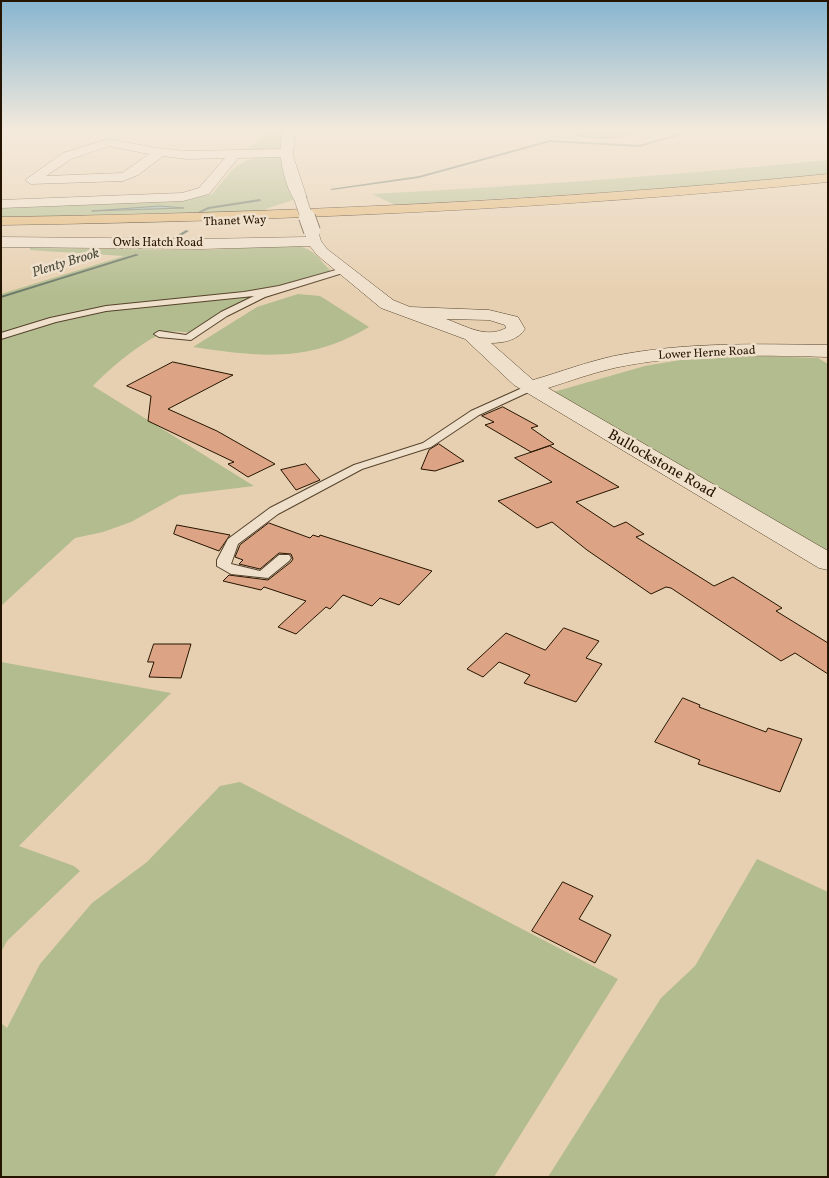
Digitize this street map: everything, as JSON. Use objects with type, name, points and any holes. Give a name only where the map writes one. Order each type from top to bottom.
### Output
[{"type":"highway","name":"Thanet Way","points":[[1,221],[388,210],[647,194],[738,186]]},
{"type":"highway","name":"Thanet Way","points":[[1,228],[234,222],[400,215],[646,200],[806,186]]},
{"type":"street","points":[[1,204],[183,197],[204,191],[208,186]]},
{"type":"street","name":"Bullockstone Road","points":[[296,186],[313,236],[322,252],[379,299],[410,313],[466,333],[490,338],[507,335],[516,329],[512,321],[498,316],[410,313]]},
{"type":"street","name":"Owls Hatch Road","points":[[1,242],[202,244],[313,236]]},
{"type":"street","points":[[466,333],[459,322],[479,316]]},
{"type":"street","name":"Bullockstone Road","points":[[466,333],[499,360],[511,374],[531,387],[828,562]]},
{"type":"street","name":"Bullockstone Road","points":[[499,360],[502,344],[507,335]]},
{"type":"street","name":"Lower Herne Road","points":[[531,387],[613,363],[662,354],[708,351],[828,351]]},
{"type":"lane","points":[[1,336],[90,310],[141,303],[246,296],[344,270]]},
{"type":"lane","points":[[159,334],[188,338],[214,320],[278,288]]},
{"type":"lane","points":[[284,558],[264,575],[231,570],[224,566],[224,560],[233,542],[274,511],[358,467],[406,453],[427,444],[475,413],[531,387]]},
{"type":"green space","points":[[219,186],[291,186],[295,198],[268,208],[263,212],[1,217],[1,206],[188,200],[212,194]]},
{"type":"green space","points":[[691,186],[395,205],[372,194],[486,187]]},
{"type":"green space","points":[[293,245],[306,248],[330,270],[327,273],[285,285],[195,334],[184,332],[164,333],[146,342],[126,356],[93,386],[254,486],[180,495],[131,522],[103,532],[75,538],[1,606],[1,294],[124,256],[30,250],[30,248],[206,250]]},
{"type":"green space","points":[[298,294],[320,296],[369,327],[347,339],[304,352],[262,355],[193,347],[257,307]]},
{"type":"green space","points":[[761,356],[818,358],[828,364],[828,560],[550,393],[645,366],[680,360]]},
{"type":"green space","points":[[1,662],[171,693],[19,846],[74,866],[80,871],[7,941],[1,952]]},
{"type":"green space","points":[[240,782],[618,979],[494,1177],[1,1177],[1,1023],[7,1028],[40,964],[92,903],[147,862],[220,786]]},
{"type":"green space","points":[[757,859],[828,892],[828,1177],[548,1177],[661,998],[695,966]]},
{"type":"water","points":[[160,206],[184,208],[92,211]]},
{"type":"building","points":[[173,362],[233,375],[168,409],[217,431],[275,464],[248,477],[228,464],[234,462],[148,421],[151,396],[127,386]]},
{"type":"building","points":[[503,407],[538,426],[531,428],[554,444],[531,452],[485,425],[494,422],[482,416]]},
{"type":"building","points":[[439,444],[464,461],[435,471],[421,469],[429,450]]},
{"type":"building","points":[[550,446],[619,487],[576,502],[614,527],[626,522],[644,534],[636,537],[714,586],[733,577],[782,608],[776,611],[828,643],[828,674],[795,653],[781,661],[671,588],[666,587],[651,594],[587,550],[552,522],[537,528],[498,501],[552,482],[515,458]]},
{"type":"building","points":[[306,464],[320,480],[296,490],[281,470]]},
{"type":"building","points":[[269,523],[310,538],[313,535],[319,537],[320,535],[432,571],[399,605],[380,598],[372,606],[343,595],[330,609],[326,607],[296,634],[278,627],[306,601],[264,587],[261,590],[223,581],[229,575],[268,580],[291,562],[293,559],[291,554],[279,553],[260,569],[239,564],[243,560],[235,557],[240,545]]},
{"type":"building","points":[[177,525],[230,535],[219,551],[174,534]]},
{"type":"building","points":[[564,628],[599,641],[586,658],[602,664],[576,702],[524,683],[530,675],[499,662],[483,677],[467,669],[506,633],[545,650]]},
{"type":"building","points":[[154,644],[191,644],[181,678],[149,677],[154,662],[148,662]]},
{"type":"building","points":[[683,698],[700,705],[699,707],[766,732],[768,728],[802,739],[780,792],[698,764],[700,760],[655,742]]},
{"type":"building","points":[[563,882],[593,896],[579,919],[611,935],[595,963],[532,931]]},
{"type":"waterway","name":"Plenty Brook","points":[[332,189],[354,186]]},
{"type":"waterway","name":"Plenty Brook","points":[[200,212],[208,208],[260,200]]},
{"type":"waterway","name":"Plenty Brook","points":[[173,239],[187,231]]},
{"type":"waterway","name":"Plenty Brook","points":[[1,297],[137,255]]}]
